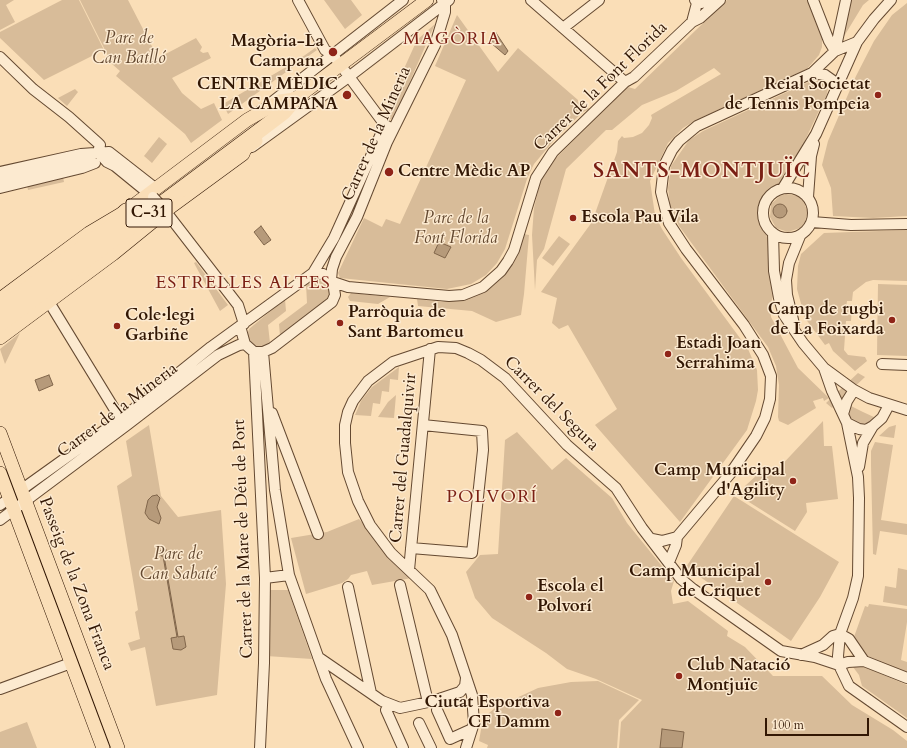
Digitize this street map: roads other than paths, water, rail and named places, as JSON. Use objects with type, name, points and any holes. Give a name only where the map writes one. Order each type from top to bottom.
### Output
[{"type":"highway","name":"C-31","points":[[0,316],[262,120],[295,99]]},
{"type":"highway","name":"C-31","points":[[0,324],[284,112],[295,99]]},
{"type":"highway","points":[[0,309],[109,228],[126,211]]},
{"type":"highway","points":[[0,332],[140,227],[161,213]]},
{"type":"main road","name":"C-31","points":[[295,99],[333,57],[428,0]]},
{"type":"main road","points":[[0,299],[89,233],[153,193],[247,120],[280,101],[295,99],[291,112],[245,149],[243,154],[161,213],[113,254],[0,338]]},
{"type":"main road","name":"Passeig de la Zona Franca","points":[[0,433],[118,748]]},
{"type":"main road","name":"Passeig de la Zona Franca","points":[[0,473],[8,504],[103,748]]},
{"type":"main road","points":[[8,504],[23,495]]},
{"type":"street","points":[[298,0],[333,57],[389,128]]},
{"type":"street","points":[[247,120],[333,57],[403,0]]},
{"type":"street","points":[[531,0],[625,82]]},
{"type":"street","points":[[563,28],[599,0]]},
{"type":"street","name":"Carrer de la Font Florida","points":[[313,273],[322,274],[332,281],[346,287],[449,296],[463,295],[483,287],[501,271],[508,261],[516,242],[536,178],[544,163],[553,152],[625,82],[634,77],[692,22],[700,18],[720,0]]},
{"type":"street","points":[[813,0],[829,41],[835,51]]},
{"type":"street","points":[[835,51],[846,0]]},
{"type":"street","points":[[891,0],[874,19],[857,42],[816,134],[783,188],[769,197],[764,208],[764,220],[773,233],[774,271],[784,315],[813,356],[824,368],[854,390],[889,405],[907,410]]},
{"type":"street","points":[[243,154],[349,77],[445,1]]},
{"type":"street","name":"Carrer de la Mineria","points":[[124,422],[211,346],[313,273],[334,238],[389,128],[435,45],[444,21],[445,1]]},
{"type":"street","name":"Carrer de la Font Florida","points":[[692,22],[702,1]]},
{"type":"street","points":[[669,562],[676,545],[677,537],[734,468],[756,436],[765,418],[770,399],[771,376],[763,355],[744,326],[686,249],[669,223],[661,192],[664,166],[672,150],[679,141],[697,126],[812,73],[835,51],[857,42]]},
{"type":"street","points":[[0,57],[33,89],[69,117],[98,143],[100,145],[101,152],[108,162],[153,193]]},
{"type":"street","points":[[812,73],[828,76],[839,85]]},
{"type":"street","name":"Carrer de la Mineria","points":[[335,295],[332,281],[332,269],[336,257],[357,217],[389,128]]},
{"type":"street","points":[[794,328],[786,280],[789,264],[800,236],[812,222],[813,209],[808,197],[811,156],[816,134]]},
{"type":"street","points":[[0,180],[79,162],[101,152]]},
{"type":"street","points":[[0,172],[81,154],[101,152],[112,153],[153,193],[161,213],[238,305],[256,315]]},
{"type":"street","points":[[79,162],[108,162]]},
{"type":"street","points":[[0,188],[82,168],[95,163]]},
{"type":"street","points":[[783,188],[797,189],[808,197]]},
{"type":"street","points":[[812,222],[851,225],[907,224]]},
{"type":"street","points":[[773,233],[786,238],[800,236]]},
{"type":"street","points":[[238,305],[245,344],[258,352],[274,347],[332,302],[335,295],[346,287]]},
{"type":"street","points":[[49,302],[124,422]]},
{"type":"street","name":"Carrer de la Mineria","points":[[23,495],[218,355],[239,345],[245,344]]},
{"type":"street","name":"Carrer del Segura","points":[[466,748],[472,729],[473,701],[452,635],[430,590],[391,553],[376,534],[358,501],[348,472],[345,442],[346,425],[353,401],[368,381],[393,362],[430,349],[446,346],[456,348],[481,360],[504,378],[567,445],[616,488],[624,498],[635,518],[682,579],[693,589],[780,651],[801,654],[844,664]]},
{"type":"street","name":"Carrer del Guadalquivir","points":[[409,570],[430,349]]},
{"type":"street","name":"Carrer de la Mare de Déu de Port","points":[[258,352],[267,402],[275,490],[289,575],[326,679],[358,748]]},
{"type":"street","name":"Carrer de la Mare de Déu de Port","points":[[258,352],[265,578],[264,663],[260,748]]},
{"type":"street","points":[[882,364],[907,365]]},
{"type":"street","points":[[824,368],[832,391],[845,419],[858,476]]},
{"type":"street","points":[[845,419],[847,401],[854,390]]},
{"type":"street","name":"Carrer de la Mare de Déu de Port","points":[[267,402],[318,534]]},
{"type":"street","points":[[845,419],[859,429],[866,430],[882,418],[889,405]]},
{"type":"street","points":[[411,548],[472,554],[484,440],[482,431],[423,425]]},
{"type":"street","points":[[873,426],[863,443],[858,476],[858,576],[853,598],[840,634],[838,656],[844,664],[849,686],[907,727]]},
{"type":"street","points":[[0,520],[8,504]]},
{"type":"street","points":[[652,540],[662,541],[677,537]]},
{"type":"street","points":[[265,578],[289,575]]},
{"type":"street","points":[[400,585],[428,702]]},
{"type":"street","points":[[348,587],[371,693]]},
{"type":"street","points":[[801,654],[823,645],[828,639],[840,634]]},
{"type":"street","points":[[840,634],[849,639],[853,647],[864,661]]},
{"type":"street","points":[[823,645],[824,660]]},
{"type":"street","points":[[844,664],[853,655],[853,647]]},
{"type":"street","points":[[318,657],[388,704],[400,708],[428,702],[460,692],[466,693],[473,701]]},
{"type":"street","points":[[844,664],[864,661],[907,678]]},
{"type":"street","points":[[0,689],[71,663]]},
{"type":"street","points":[[460,692],[464,686],[466,678]]},
{"type":"street","points":[[386,710],[403,748]]},
{"type":"street","points":[[437,710],[450,739],[472,729]]},
{"type":"street","points":[[419,723],[431,748]]},
{"type":"place","name":"Magòria-La Campana","points":[[333,52]]},
{"type":"place","name":"CENTRE MÈDIC LA CAMPANA","points":[[347,95]]},
{"type":"place","name":"Reial Societat de Tennis Pompeia","points":[[878,95]]},
{"type":"place","name":"Centre Mèdic AP","points":[[389,172]]},
{"type":"place","name":"Escola Pau Vila","points":[[573,218]]},
{"type":"place","name":"Camp de rugbi de La Foixarda","points":[[892,320]]},
{"type":"place","name":"Parròquia de Sant Bartomeu","points":[[340,323]]},
{"type":"place","name":"Cole·legi Garbiñe","points":[[117,326]]},
{"type":"place","name":"Estadi Joan Serrahima","points":[[668,354]]},
{"type":"place","name":"Camp Municipal d'Agility","points":[[793,481]]},
{"type":"place","name":"Camp Municipal de Criquet","points":[[768,582]]},
{"type":"place","name":"Escola el Polvorí","points":[[529,597]]},
{"type":"place","name":"Club Natació Montjuïc","points":[[679,676]]},
{"type":"place","name":"Ciutat Esportiva CF Damm","points":[[558,713]]},
{"type":"district","name":"MAGÒRIA","points":[[452,40]]},
{"type":"district","name":"SANTS-MONTJUÏC","points":[[702,172]]},
{"type":"district","name":"ESTRELLES ALTES","points":[[243,284]]},
{"type":"district","name":"POLVORÍ","points":[[492,498]]},
{"type":"park label","name":"Parc de Can Batlló","points":[[129,49]]},
{"type":"park label","name":"Parc de la Font Florida","points":[[456,229]]},
{"type":"park label","name":"Parc de Can Sabaté","points":[[178,565]]}]
